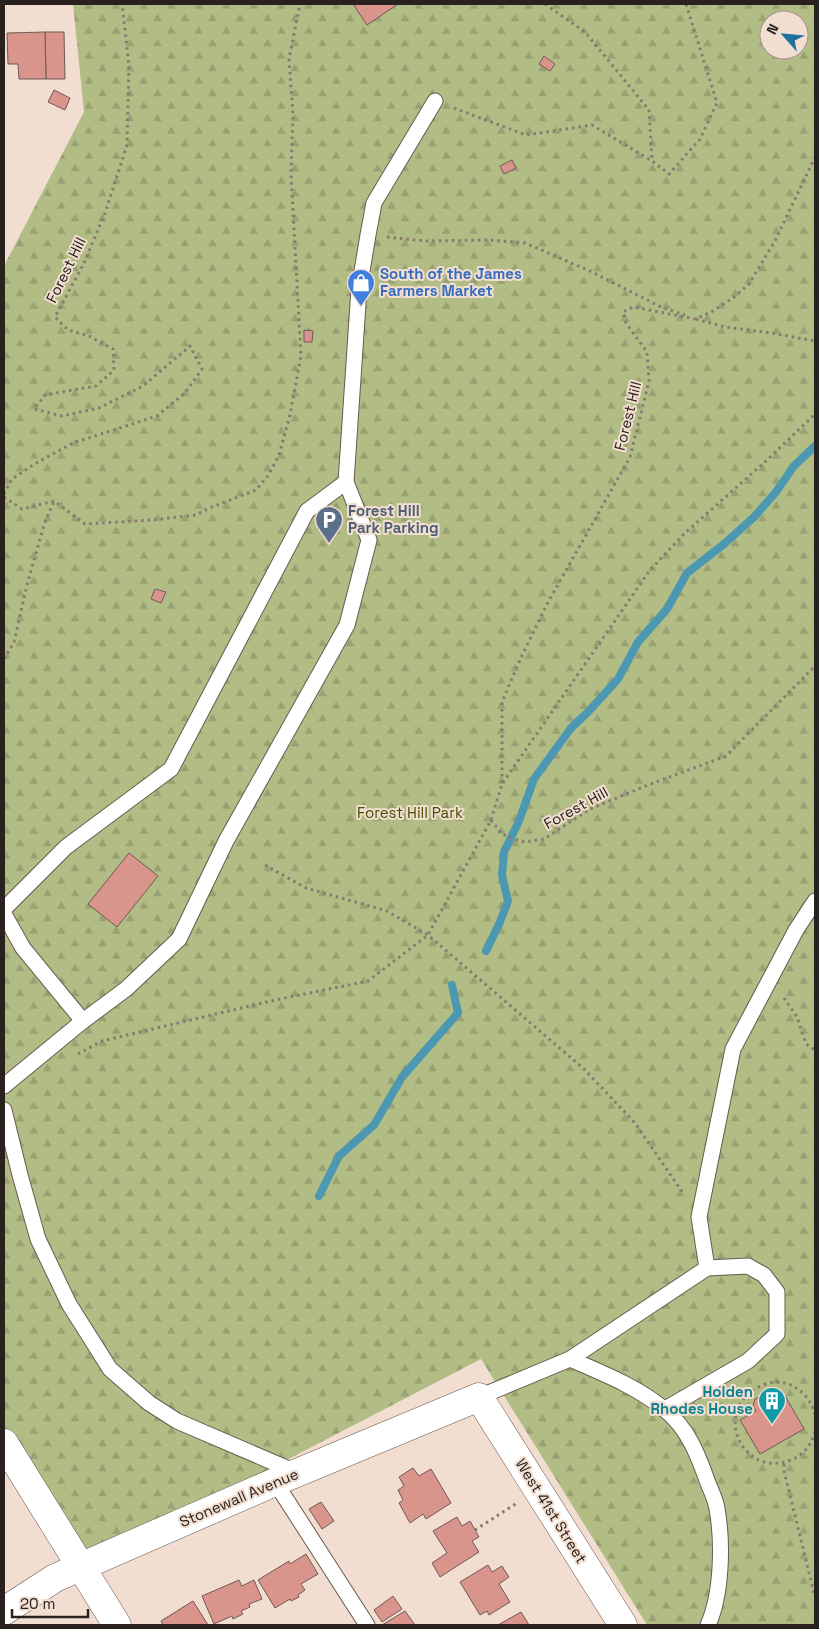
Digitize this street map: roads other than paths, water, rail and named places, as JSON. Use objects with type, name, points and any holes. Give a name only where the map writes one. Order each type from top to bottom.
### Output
[{"type":"street","name":"Stonewall Avenue","points":[[4,1611],[55,1578],[286,1477],[479,1397]]},
{"type":"street","name":"West 41st Street","points":[[479,1397],[624,1625]]},
{"type":"street","points":[[4,1443],[118,1625]]},
{"type":"lane","points":[[4,1086],[83,1021],[126,989],[179,939],[226,841],[347,625],[369,540],[346,482],[359,289],[368,235],[374,203],[435,101]]},
{"type":"lane","points":[[4,909],[66,848],[171,769],[307,511],[346,482]]},
{"type":"lane","points":[[707,1268],[699,1217],[733,1049],[796,930],[815,901]]},
{"type":"lane","points":[[4,914],[23,948],[83,1021]]},
{"type":"lane","points":[[4,1110],[38,1239],[69,1304],[110,1369],[149,1403],[178,1422],[286,1477],[367,1625]]},
{"type":"lane","points":[[479,1397],[570,1359],[707,1268],[748,1266],[764,1275],[777,1292],[777,1334],[748,1361],[665,1409]]},
{"type":"lane","points":[[570,1359],[618,1379],[665,1409],[687,1434],[700,1460],[717,1508],[721,1559],[713,1613],[708,1625]]},
{"type":"waterway","points":[[486,951],[508,901],[502,875],[504,852],[519,821],[534,779],[571,728],[618,679],[638,642],[667,609],[687,573],[754,517],[776,492],[794,466],[815,446]]},
{"type":"waterway","points":[[319,1196],[339,1156],[374,1125],[402,1077],[458,1013],[452,985]]},
{"type":"place","name":"South of the James Farmers Market","points":[[361,307]]},
{"type":"place","name":"Forest Hill Park Parking","points":[[329,544]]},
{"type":"place","name":"Holden Rhodes House","points":[[772,1425]]},
{"type":"park label","name":"Forest Hill Park","points":[[410,813]]}]
